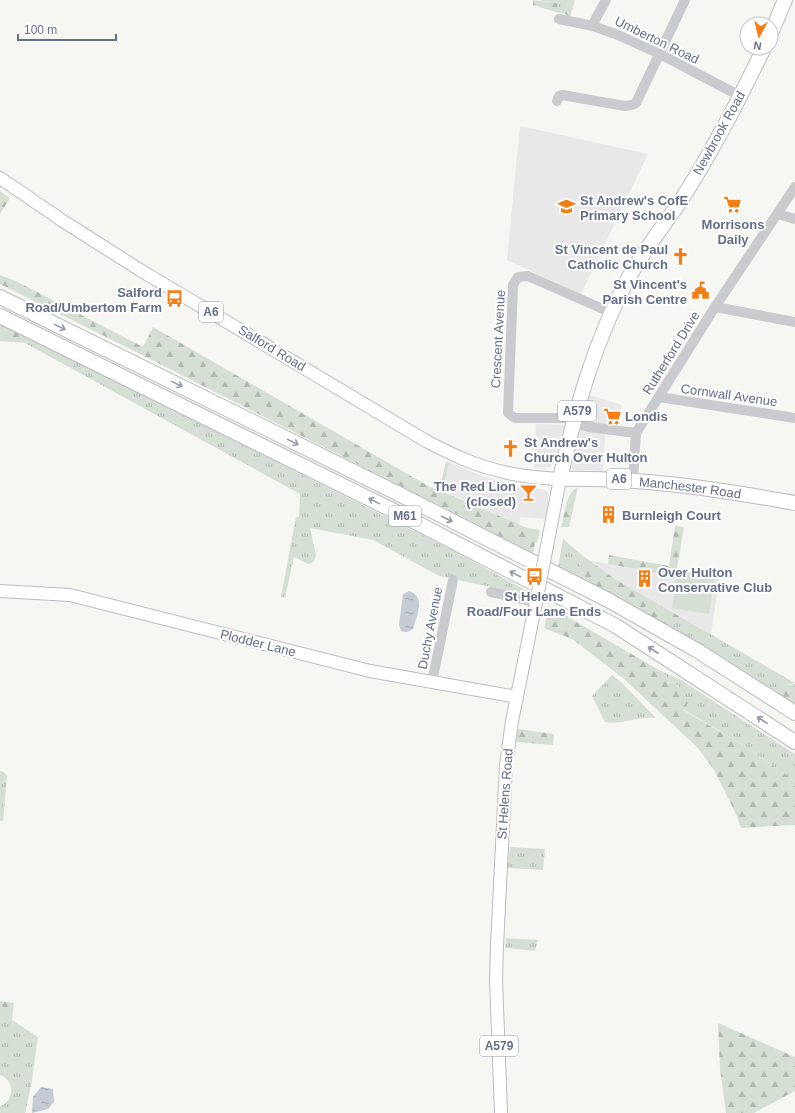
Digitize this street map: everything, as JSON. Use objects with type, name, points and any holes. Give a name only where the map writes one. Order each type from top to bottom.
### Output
[{"type":"highway","points":[[778,16],[785,0]]},
{"type":"highway","name":"Newbrook Road","points":[[560,479],[574,421],[590,368],[612,313],[637,264],[685,194],[740,96],[760,56]]},
{"type":"highway","name":"M61","points":[[0,297],[376,483],[608,600],[698,651],[795,713]]},
{"type":"highway","name":"M61","points":[[0,316],[394,511],[616,626],[795,742]]},
{"type":"highway","name":"Manchester Road","points":[[560,479],[594,478],[633,480],[693,486],[795,503]]},
{"type":"main road","name":"Salford Road","points":[[0,178],[63,221],[140,270],[437,446],[476,464],[504,472],[560,479]]},
{"type":"main road","name":"St Helens Road","points":[[501,1113],[496,979],[507,758],[534,604],[560,479]]},
{"type":"main road","name":"Plodder Lane","points":[[0,591],[70,595],[376,672],[517,697]]},
{"type":"street","points":[[593,26],[606,0]]},
{"type":"street","points":[[557,101],[559,96],[562,95],[625,106],[636,103],[685,0]]},
{"type":"street","name":"Umberton Road","points":[[560,19],[593,26],[618,35],[660,54],[740,96]]},
{"type":"street","name":"Rutherford Drive","points":[[633,480],[636,433],[715,306],[795,187]]},
{"type":"street","points":[[777,214],[795,219]]},
{"type":"street","name":"Crescent Avenue","points":[[574,421],[515,418],[508,413],[513,285],[518,277],[528,276],[612,313]]},
{"type":"street","points":[[715,306],[795,322]]},
{"type":"street","name":"Cornwall Avenue","points":[[659,397],[795,418]]},
{"type":"street","points":[[574,421],[589,427],[636,433]]},
{"type":"street","name":"Duchy Avenue","points":[[432,682],[453,580]]},
{"type":"street","points":[[491,592],[534,604]]},
{"type":"shaded area","name":"St Andrew's CofE Primary School","points":[[520,126],[648,154],[581,294],[507,260]]},
{"type":"shaded area","points":[[589,395],[622,405],[616,428],[583,421]]},
{"type":"shaded area","points":[[536,424],[566,425],[557,458],[550,467],[534,468]]},
{"type":"shaded area","points":[[579,429],[605,431],[603,471],[572,470]]},
{"type":"shaded area","points":[[449,462],[482,476],[515,485],[545,490],[549,494],[546,519],[520,517],[519,525],[443,491]]},
{"type":"shaded area","points":[[587,560],[672,575],[673,568],[720,575],[711,634],[615,579]]},
{"type":"green space","points":[[533,0],[558,3],[556,12],[533,5]]},
{"type":"green space","points":[[539,0],[569,0],[565,14],[556,12],[557,3]]},
{"type":"green space","points":[[569,0],[575,0],[570,17],[565,14]]},
{"type":"green space","points":[[0,191],[10,198],[0,214]]},
{"type":"green space","points":[[0,275],[16,281],[143,347],[153,327],[430,487],[527,528],[540,530],[533,553],[0,284]]},
{"type":"green space","points":[[0,324],[28,337],[25,343],[0,341]]},
{"type":"green space","points":[[28,337],[458,553],[525,590],[524,594],[439,576],[373,540],[310,528],[316,555],[314,562],[308,564],[294,557],[285,598],[281,597],[296,517],[299,517],[300,494],[25,343]]},
{"type":"green space","points":[[446,462],[449,462],[443,491],[439,490]]},
{"type":"green space","points":[[578,487],[569,527],[561,527],[570,494]]},
{"type":"green space","points":[[675,526],[684,527],[677,568],[673,568],[672,575],[608,564],[609,555],[669,566]]},
{"type":"green space","points":[[563,539],[583,556],[579,563],[586,583],[558,567]]},
{"type":"green space","points":[[583,556],[615,579],[679,616],[669,630],[586,583],[579,563]]},
{"type":"green space","points":[[678,570],[715,576],[709,614],[672,608]]},
{"type":"green space","points":[[549,606],[659,670],[683,690],[688,703],[683,710],[746,747],[795,781],[795,825],[741,828],[736,814],[714,770],[698,748],[624,679],[572,639],[544,628]]},
{"type":"green space","points":[[679,616],[795,683],[782,686],[782,698],[669,630]]},
{"type":"green space","points":[[659,670],[681,680],[795,754],[795,781],[746,747],[683,709],[683,690]]},
{"type":"green space","points":[[612,675],[620,681],[656,718],[643,718],[611,723],[605,722],[592,696]]},
{"type":"green space","points":[[795,684],[795,705],[793,705],[782,698],[781,689],[782,686]]},
{"type":"green space","points":[[518,729],[554,734],[553,745],[516,742]]},
{"type":"green space","points":[[0,771],[4,772],[7,776],[3,821],[0,821]]},
{"type":"green space","points":[[510,847],[545,849],[543,870],[507,868]]},
{"type":"green space","points":[[506,938],[538,940],[535,951],[505,948]]},
{"type":"green space","points":[[0,1001],[14,1003],[12,1020],[0,1020]]},
{"type":"green space","points":[[0,1020],[12,1020],[38,1037],[31,1086],[25,1113],[0,1113],[0,1106],[8,1100],[11,1095],[11,1086],[5,1078],[0,1075]]},
{"type":"green space","points":[[718,1023],[795,1057],[795,1091],[754,1113],[726,1113],[720,1069]]},
{"type":"water","points":[[409,591],[417,597],[419,607],[413,629],[404,632],[401,631],[399,625],[403,594]]},
{"type":"water","points":[[41,1087],[53,1089],[54,1102],[48,1109],[32,1113],[33,1097]]},
{"type":"place","name":"Morrisons Daily","points":[[733,205]]},
{"type":"place","name":"St Andrew's CofE Primary School","points":[[567,207]]},
{"type":"place","name":"St Vincent de Paul Catholic Church","points":[[681,256]]},
{"type":"place","name":"St Vincent's Parish Centre","points":[[700,291]]},
{"type":"place","name":"Salford Road/Umbertom Farm","points":[[175,299]]},
{"type":"place","name":"Londis","points":[[612,416]]},
{"type":"place","name":"St Andrew's Church Over Hulton","points":[[511,449]]},
{"type":"place","name":"The Red Lion (closed)","points":[[529,493]]},
{"type":"place","name":"Burnleigh Court","points":[[609,515]]},
{"type":"place","name":"St Helens Road/Four Lane Ends","points":[[534,577]]},
{"type":"place","name":"Over Hulton Conservative Club","points":[[645,579]]}]
